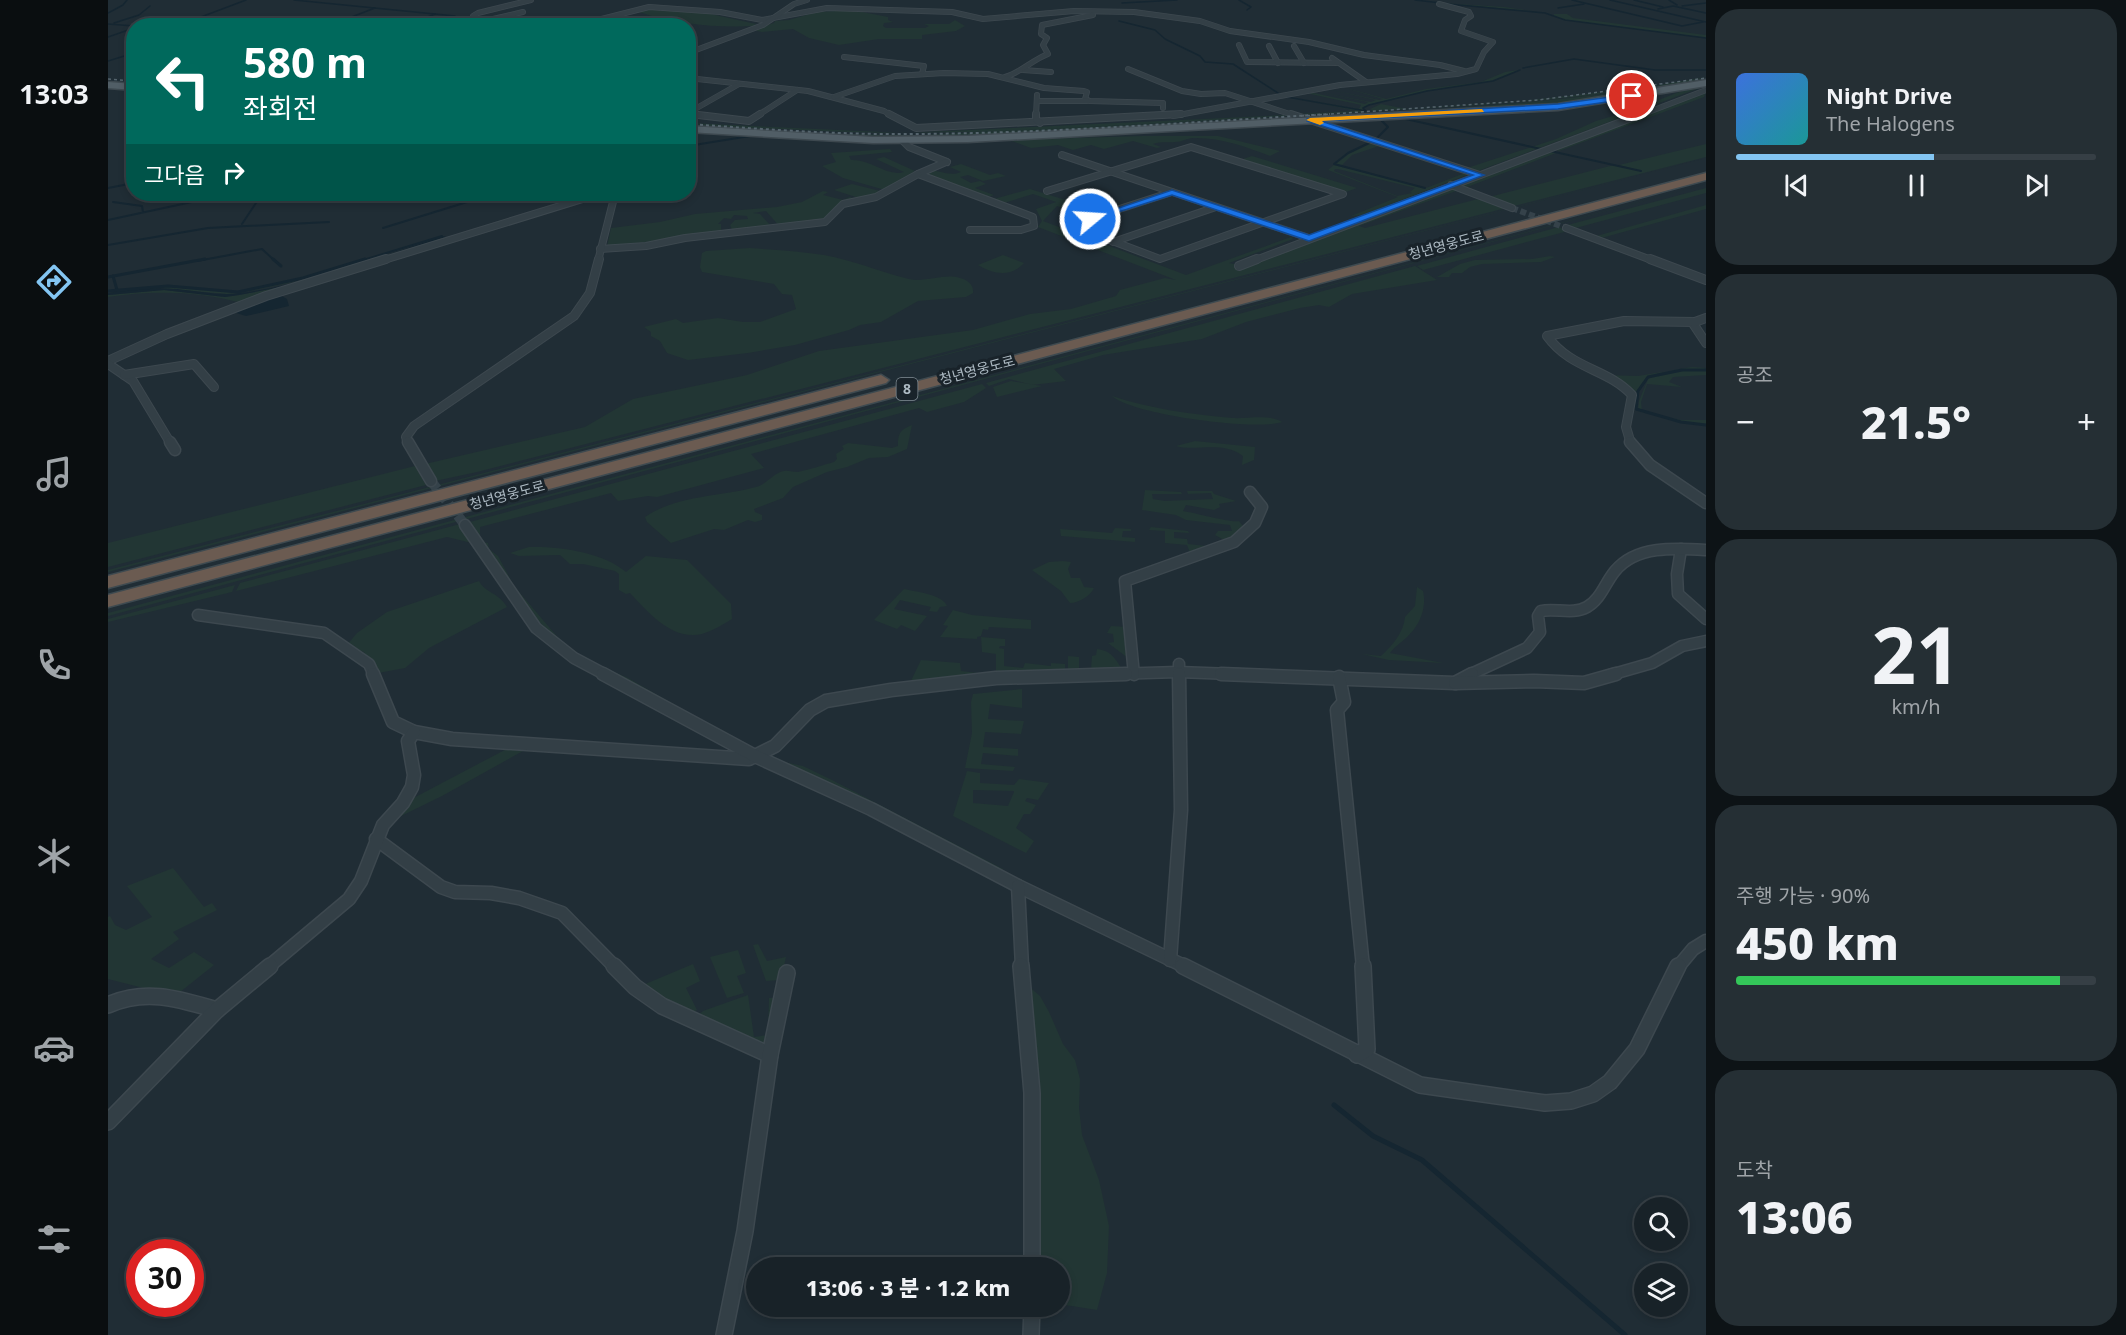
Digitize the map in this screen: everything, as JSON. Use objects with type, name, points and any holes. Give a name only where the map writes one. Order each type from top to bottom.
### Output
[{"type":"highway","name":"청년영웅도로","points":[[108,582],[1706,165]]},
{"type":"highway","name":"청년영웅도로","points":[[108,601],[1706,176]]},
{"type":"main road","points":[[696,129],[903,141],[1567,106],[1706,83]]},
{"type":"main road","points":[[108,85],[126,86]]},
{"type":"street","points":[[473,18],[484,9],[503,8],[531,0]]},
{"type":"street","points":[[696,50],[762,26],[783,13],[791,4],[807,0]]},
{"type":"street","points":[[696,79],[797,90],[833,97],[884,111],[911,128],[1172,116],[1366,82],[1467,72],[1478,66],[1484,52],[1493,42],[1459,29],[1470,17],[1469,12],[1441,2]]},
{"type":"street","points":[[1119,5],[1134,12]]},
{"type":"street","points":[[606,18],[649,7],[714,11],[756,19],[772,19],[827,8],[952,12],[983,19],[1074,11],[1134,12],[1210,22],[1230,31],[1328,46],[1364,55],[1440,65],[1467,72]]},
{"type":"street","points":[[499,18],[523,12]]},
{"type":"street","points":[[1023,70],[1033,60],[1048,54],[1043,45],[1047,38],[1041,34],[1042,25],[1108,12]]},
{"type":"street","points":[[696,57],[728,44]]},
{"type":"street","points":[[1239,45],[1246,62],[1336,63],[1366,82]]},
{"type":"street","points":[[1269,46],[1278,63]]},
{"type":"street","points":[[1294,46],[1304,63]]},
{"type":"street","points":[[1328,46],[1336,63]]},
{"type":"street","points":[[844,57],[924,66],[922,74]]},
{"type":"street","points":[[1128,69],[1182,91],[1201,94],[1225,93],[1480,175]]},
{"type":"street","points":[[1004,77],[1023,70],[1051,72]]},
{"type":"street","points":[[833,97],[895,76],[977,74],[1004,77],[1044,88],[1087,92],[1087,101]]},
{"type":"street","points":[[696,109],[739,84]]},
{"type":"street","points":[[1040,123],[1036,119],[1037,94],[1044,88]]},
{"type":"street","points":[[696,115],[749,122],[797,90]]},
{"type":"street","points":[[1239,266],[1706,90]]},
{"type":"street","points":[[1037,101],[1164,103],[1163,108]]},
{"type":"street","points":[[600,249],[646,246],[685,238],[825,222],[843,204],[876,197],[918,174],[949,163],[909,147],[903,141]]},
{"type":"street","points":[[1047,191],[1191,147],[1343,194],[1160,259],[1070,225],[1172,192]]},
{"type":"street","points":[[1062,155],[1309,238]]},
{"type":"street","points":[[918,174],[1033,216],[1034,226],[1022,231],[970,230]]},
{"type":"street","points":[[1451,185],[1512,207]]},
{"type":"street","points":[[175,450],[133,381],[108,363],[156,339],[266,296],[576,201]]},
{"type":"street","points":[[431,482],[408,444],[406,436],[414,426],[574,316],[590,294],[613,201]]},
{"type":"street","points":[[1113,242],[1216,207]]},
{"type":"street","points":[[1566,228],[1706,280]]},
{"type":"street","points":[[1706,320],[1693,322],[1624,321],[1547,336],[1575,363],[1616,382],[1629,391],[1632,395],[1626,430],[1631,445],[1655,468],[1706,503]]},
{"type":"street","points":[[1693,322],[1706,343]]},
{"type":"street","points":[[124,375],[194,364],[214,387]]},
{"type":"street","points":[[1134,675],[1125,581],[1234,542],[1249,531],[1262,511],[1262,507],[1250,492]]},
{"type":"street","points":[[465,525],[537,628],[574,658],[755,756],[870,809],[1018,886],[1420,1085],[1441,1090],[1545,1103],[1565,1104],[1596,1094],[1622,1071],[1646,1032],[1678,964],[1688,951],[1706,941]]},
{"type":"street","points":[[1681,549],[1677,594],[1706,619]]},
{"type":"street","points":[[1455,683],[1465,675],[1530,646],[1540,632],[1538,616],[1541,611],[1584,609],[1609,583],[1614,572],[1634,557],[1681,549],[1706,550]]},
{"type":"street","points":[[198,615],[307,628],[324,633],[369,664],[393,722],[414,732],[452,739],[730,759],[749,759],[775,746],[810,710],[826,701],[891,690],[996,678],[1134,675],[1178,668],[1455,683],[1584,682],[1652,663],[1682,646],[1706,641]]},
{"type":"street","points":[[1170,960],[1181,810],[1178,668]]},
{"type":"street","points":[[1339,677],[1344,702],[1337,710],[1366,998],[1367,1049],[1357,1055]]},
{"type":"street","points":[[108,1122],[217,1010],[349,899],[361,881],[383,825],[403,803],[412,787],[414,775],[408,741],[414,732]]},
{"type":"street","points":[[376,839],[441,888],[455,892],[491,893],[519,898],[562,913],[573,922],[600,954],[644,994],[662,1006],[770,1055]]},
{"type":"street","points":[[1018,886],[1020,949],[1032,1093],[1032,1257]]},
{"type":"street","points":[[724,1335],[745,1231],[770,1055],[787,973]]},
{"type":"street","points":[[108,1005],[123,996],[146,993],[217,1010]]},
{"type":"street","points":[[1031,1335],[1032,1317]]},
{"type":"green space","points":[[1441,3],[1504,7],[1540,12],[1521,10]]},
{"type":"green space","points":[[646,9],[706,13],[756,24],[754,26],[710,26],[696,24],[696,18],[660,18],[639,12]]},
{"type":"green space","points":[[852,10],[888,17],[888,20],[893,22],[884,23],[883,26],[886,28],[925,28],[929,26],[924,24],[949,24],[955,20],[965,26],[956,31],[922,35],[922,39],[879,39],[839,45],[809,38],[793,29],[762,32],[752,30],[775,21],[789,20],[817,12]]},
{"type":"green space","points":[[1554,14],[1567,14],[1573,18],[1706,35],[1706,38],[1565,20]]},
{"type":"green space","points":[[1519,70],[1491,81],[1426,91],[1368,105],[1362,108],[1365,112],[1295,115],[1256,102],[1295,114],[1357,111],[1283,96],[1359,109],[1361,105],[1306,93],[1365,104],[1368,102],[1313,91],[1371,102],[1376,100],[1327,89],[1379,100],[1383,99],[1339,86],[1386,99],[1426,89],[1481,82],[1505,72]]},
{"type":"green space","points":[[1706,77],[1662,87],[1555,99],[1434,108],[1373,111],[1370,109],[1381,104],[1407,109],[1522,101],[1641,88]]},
{"type":"green space","points":[[1706,80],[1612,98],[1554,105],[1375,115],[1371,113],[1539,101]]},
{"type":"green space","points":[[1702,87],[1475,172],[1404,148],[1467,168],[1556,139],[1596,121],[1636,109],[1684,90],[1595,105],[1553,109],[1318,122],[1542,109]]},
{"type":"green space","points":[[1706,92],[1704,97],[1559,151],[1555,149]]},
{"type":"green space","points":[[1288,115],[1291,116],[985,132],[911,133]]},
{"type":"green space","points":[[1295,117],[1300,119],[923,138],[872,138],[696,128],[696,125],[838,134],[920,135]]},
{"type":"green space","points":[[696,123],[894,133],[729,127]]},
{"type":"green space","points":[[1218,136],[1280,151],[1270,156],[1233,143],[1203,138],[1153,144],[1161,147],[1157,148],[1133,141],[1104,149],[1091,145],[1073,150],[1058,145],[1031,148],[1009,140]]},
{"type":"green space","points":[[1376,141],[1472,173],[1363,215],[1351,216],[1398,197],[1328,170],[1334,165],[1426,188],[1465,173],[1379,146],[1352,155],[1342,165],[1336,164],[1349,154]],"holes":[[[1338,169],[1415,188],[1410,192],[1412,193],[1397,196],[1334,171]]]},
{"type":"green space","points":[[1706,144],[1706,157],[1510,207],[1489,197],[1614,165],[1642,171],[1619,165]]},
{"type":"green space","points":[[890,149],[892,152],[849,156],[851,160],[865,162],[891,172],[904,172],[876,159],[884,157],[915,171],[885,190],[843,178],[822,166],[836,162],[831,153]]},
{"type":"green space","points":[[1550,151],[1611,164],[1556,153],[1462,189],[1456,186]]},
{"type":"green space","points":[[1252,156],[1357,188],[1343,193],[1237,161]]},
{"type":"green space","points":[[1706,158],[108,572],[108,570]]},
{"type":"green space","points":[[961,164],[990,175],[998,173],[1006,176],[983,181],[968,175],[960,177],[971,183],[980,181],[986,184],[975,188],[994,195],[988,197],[932,178],[921,171],[932,170],[956,174],[961,172],[950,167]]},
{"type":"green space","points":[[852,184],[884,192],[862,199],[834,190]]},
{"type":"green space","points":[[1706,184],[108,616],[108,613]]},
{"type":"green space","points":[[1453,188],[1506,208],[477,472],[435,481],[425,464],[585,427],[633,399],[747,375],[819,351],[973,330],[1030,314],[1071,309],[1116,296],[1120,290],[1165,278],[1176,280],[1038,227],[1042,221],[1036,209],[1056,202],[1033,194],[1004,203],[994,199],[1030,189],[1085,206],[1070,210],[1057,206],[1043,221],[1186,275],[1291,237],[1293,239],[1229,263],[1243,266]],"holes":[[[1456,191],[1478,199],[1365,228],[1359,226]]]},
{"type":"green space","points":[[1706,188],[1706,193],[1572,229],[1564,226]]},
{"type":"green space","points":[[823,191],[828,192],[823,195],[843,200],[850,197],[855,199],[827,220],[781,228],[766,211],[753,213],[760,214],[772,227],[733,232],[730,225],[735,220],[748,219],[747,216],[734,215],[731,219],[724,218],[718,224],[721,224],[721,232],[607,247],[611,228],[660,222],[695,214],[777,207],[802,202]]},
{"type":"green space","points":[[1706,205],[1706,209],[1598,239],[1593,237]]},
{"type":"green space","points":[[1559,227],[1568,231],[1423,270],[1417,266]]},
{"type":"green space","points":[[443,236],[289,283],[240,293],[226,294],[161,288],[108,293],[163,286],[238,292],[303,278]]},
{"type":"green space","points":[[446,237],[449,239],[242,303],[210,296],[176,293],[142,293],[108,297],[108,295],[164,290],[225,297],[239,295],[291,285]]},
{"type":"green space","points":[[750,248],[824,255],[915,280],[960,278],[970,283],[973,293],[966,297],[918,301],[881,322],[860,325],[795,345],[688,360],[667,353],[660,341],[651,336],[651,332],[644,327],[676,319],[683,323],[718,318],[760,322],[796,309],[792,295],[782,294],[774,284],[702,272],[700,267],[702,253],[706,251]]},
{"type":"green space","points":[[1003,255],[1024,263],[1007,273],[990,271],[978,265]]},
{"type":"green space","points":[[1555,257],[1541,262],[1482,264],[1470,267],[1462,273],[1452,273],[1449,277],[1437,277],[1460,264],[1475,260],[1532,259]]},
{"type":"green space","points":[[1415,266],[1437,280],[1352,294],[1329,307],[1319,305],[1300,308],[1246,322],[1202,339],[1103,355],[1054,369],[1066,381],[1032,385],[1009,379],[989,386],[986,383]]},
{"type":"green space","points":[[1692,367],[1706,368],[1702,370],[1706,371],[1706,375],[1673,377],[1669,382],[1682,387],[1647,384],[1641,402],[1642,411],[1680,420],[1706,420],[1706,425],[1680,422],[1638,411],[1639,401],[1648,379],[1658,374],[1696,369],[1662,372]]},
{"type":"green space","points":[[1662,372],[1648,378],[1637,391],[1631,391],[1600,375],[1638,376]]},
{"type":"green space","points":[[1011,381],[1042,386],[997,397],[993,387]]},
{"type":"green space","points":[[982,384],[986,388],[964,402],[927,412],[919,408],[751,454],[764,468],[657,497],[648,496],[618,501],[611,493],[480,527],[480,542],[488,543],[489,549],[498,556],[514,586],[560,640],[585,659],[628,678],[711,726],[576,658],[540,627],[466,523]]},
{"type":"green space","points":[[1112,396],[1156,408],[1186,413],[1232,418],[1265,417],[1282,422],[1223,423],[1168,415],[1124,403]]},
{"type":"green space","points":[[912,425],[907,449],[888,457],[869,458],[827,472],[793,487],[783,498],[754,509],[762,515],[762,520],[755,522],[748,520],[724,530],[714,529],[671,543],[647,522],[645,517],[684,500],[756,487],[784,471],[798,472],[834,462],[837,459],[836,454],[844,449],[842,446],[848,443],[892,448],[898,446],[900,432]]},
{"type":"green space","points":[[1195,441],[1255,447],[1254,460],[1242,465],[1243,456],[1235,451],[1218,447],[1176,446]]},
{"type":"green space","points":[[415,466],[426,485],[108,567],[108,543]]},
{"type":"green space","points":[[1145,490],[1181,492],[1182,494],[1152,494],[1153,499],[1165,501],[1213,499],[1211,493],[1188,494],[1187,491],[1212,491],[1214,494],[1236,501],[1219,504],[1220,507],[1214,510],[1186,505],[1183,511],[1239,521],[1246,530],[1226,541],[1215,535],[1218,531],[1232,531],[1230,525],[1186,520],[1176,515],[1142,510]]},
{"type":"green space","points":[[460,524],[476,544],[447,537],[236,591],[240,583]]},
{"type":"green space","points":[[1151,527],[1188,531],[1189,533],[1174,532],[1174,538],[1187,539],[1188,544],[1215,547],[1191,555],[1187,545],[1165,543],[1165,531],[1149,530]]},
{"type":"green space","points":[[1115,528],[1131,529],[1131,531],[1123,531],[1122,537],[1135,538],[1135,542],[1061,536],[1060,529],[1112,533]]},
{"type":"green space","points":[[529,547],[553,548],[593,555],[626,572],[646,556],[687,560],[731,604],[732,619],[702,634],[681,633],[662,623],[630,593],[626,594],[619,590],[619,574],[615,571],[583,564],[570,564],[560,555],[519,556],[510,553]]},
{"type":"green space","points":[[1049,562],[1071,562],[1068,569],[1071,578],[1080,578],[1084,587],[1094,588],[1077,602],[1070,603],[1061,591],[1032,570]]},
{"type":"green space","points":[[479,581],[500,598],[507,607],[429,648],[405,668],[378,673],[364,652],[347,645],[357,633],[387,612]]},
{"type":"green space","points":[[235,585],[232,592],[108,622],[108,619]]},
{"type":"green space","points":[[1417,587],[1423,591],[1422,615],[1412,632],[1390,653],[1443,663],[1389,660],[1362,654],[1381,656],[1393,643],[1400,633],[1405,617],[1415,606]]},
{"type":"green space","points":[[904,589],[934,596],[947,606],[940,607],[937,612],[929,611],[931,607],[900,600],[894,609],[927,616],[915,631],[901,625],[897,629],[874,620]]},
{"type":"green space","points":[[953,610],[972,615],[1031,620],[1031,629],[989,627],[988,630],[983,629],[981,636],[977,639],[940,637],[948,626],[943,625]]},
{"type":"green space","points":[[1111,626],[1127,627],[1128,658],[1108,643],[1114,642],[1113,634],[1107,633]]},
{"type":"green space","points":[[981,637],[1005,639],[1005,646],[999,648],[1004,649],[1004,666],[1023,668],[1025,663],[1051,666],[1051,663],[1065,664],[1065,670],[996,676],[996,654],[982,652]]},
{"type":"green space","points":[[1097,649],[1112,655],[1122,669],[1068,670],[1068,656],[1079,657],[1079,668],[1091,669],[1092,656],[1096,655]]},
{"type":"green space","points":[[921,660],[960,663],[961,671],[978,673],[977,678],[909,685]]},
{"type":"green space","points":[[1022,689],[1022,708],[990,704],[988,719],[1024,721],[1021,734],[985,732],[983,747],[1018,749],[1018,756],[983,753],[981,764],[1015,767],[1013,771],[965,768],[972,733],[973,694]]},
{"type":"green space","points":[[516,744],[683,759],[523,751],[395,819],[406,802]]},
{"type":"green space","points":[[765,758],[803,766],[1003,869],[999,873]]},
{"type":"green space","points":[[967,771],[980,773],[980,783],[1014,785],[1019,779],[1049,783],[1038,800],[1027,798],[1025,801],[1036,805],[1030,814],[1024,814],[1016,828],[1034,841],[1026,853],[953,816]],"holes":[[[973,790],[1014,791],[1008,806],[973,803]]]},
{"type":"green space","points":[[173,868],[204,907],[212,903],[217,910],[173,932],[179,939],[151,959],[169,968],[194,952],[214,965],[175,996],[108,979],[108,917],[110,916],[115,925],[126,930],[152,917],[127,886]]},
{"type":"green space","points":[[758,944],[767,961],[786,957],[781,980],[766,981],[753,945]]},
{"type":"green space","points":[[738,950],[746,973],[737,976],[744,993],[727,998],[710,957]]},
{"type":"green space","points":[[693,964],[700,981],[686,988],[697,1010],[689,1014],[661,1002],[643,985]]},
{"type":"green space","points":[[1027,985],[1040,996],[1063,1044],[1075,1060],[1080,1079],[1079,1108],[1082,1135],[1099,1180],[1109,1226],[1107,1273],[1097,1310],[1070,1306],[1070,1257],[1038,1257]]},
{"type":"green space","points":[[748,995],[754,1037],[768,1035],[769,998],[780,998],[768,1052],[695,1018],[703,1011]]},
{"type":"water","points":[[444,236],[446,237],[373,260]]},
{"type":"water","points":[[324,275],[291,285],[225,297],[164,290],[108,295],[108,293],[125,290],[160,288],[233,294],[267,289]]},
{"type":"water","points":[[280,295],[287,299],[289,306],[246,316],[233,312],[239,308]]},
{"type":"waterway","points":[[108,13],[123,5],[127,0]]},
{"type":"waterway","points":[[198,18],[246,0]]},
{"type":"waterway","points":[[294,0],[375,8]]},
{"type":"waterway","points":[[1122,3],[1177,0]]},
{"type":"waterway","points":[[1239,0],[1251,7],[1247,10]]},
{"type":"waterway","points":[[1415,0],[1441,3]]},
{"type":"waterway","points":[[1572,0],[1682,26],[1703,22]]},
{"type":"waterway","points":[[1610,0],[1706,22]]},
{"type":"waterway","points":[[1634,0],[1663,7]]},
{"type":"waterway","points":[[1669,0],[1677,5]]},
{"type":"waterway","points":[[1682,6],[1706,3]]},
{"type":"waterway","points":[[1448,4],[1545,13],[1565,20],[1706,38]]},
{"type":"waterway","points":[[1558,8],[1584,4]]},
{"type":"waterway","points":[[130,18],[139,15],[150,6]]},
{"type":"waterway","points":[[1658,9],[1673,6],[1706,13]]},
{"type":"waterway","points":[[349,18],[375,8]]},
{"type":"waterway","points":[[375,8],[435,14]]},
{"type":"waterway","points":[[425,18],[435,14]]},
{"type":"waterway","points":[[435,14],[455,16],[453,18]]},
{"type":"waterway","points":[[114,23],[126,19]]},
{"type":"waterway","points":[[1119,21],[1155,30],[1165,39],[1200,56],[1205,62],[1233,64],[1281,95]]},
{"type":"waterway","points":[[108,24],[126,25]]},
{"type":"waterway","points":[[108,37],[126,31]]},
{"type":"waterway","points":[[108,61],[126,55]]},
{"type":"waterway","points":[[1523,68],[1574,59],[1655,70],[1706,70]]},
{"type":"waterway","points":[[1287,97],[1366,111],[1363,108],[1369,105],[1427,91],[1493,81],[1520,70]]},
{"type":"waterway","points":[[1381,120],[1401,118],[1641,171]]},
{"type":"waterway","points":[[1376,139],[1388,127],[1382,121]]},
{"type":"waterway","points":[[696,145],[750,136]]},
{"type":"waterway","points":[[1373,141],[1348,153],[1334,164],[1425,188]]},
{"type":"waterway","points":[[108,188],[126,185]]},
{"type":"waterway","points":[[108,220],[196,201]]},
{"type":"waterway","points":[[242,224],[257,201]]},
{"type":"waterway","points":[[383,228],[470,201]]},
{"type":"waterway","points":[[113,202],[142,206],[143,212]]},
{"type":"waterway","points":[[108,245],[208,228],[329,222]]},
{"type":"waterway","points":[[360,261],[442,236]]},
{"type":"waterway","points":[[197,261],[262,249],[275,261]]},
{"type":"waterway","points":[[113,276],[205,259]]},
{"type":"waterway","points":[[273,259],[281,266]]},
{"type":"waterway","points":[[108,291],[168,286],[238,292],[303,278],[365,259]]},
{"type":"waterway","points":[[108,277],[113,276]]},
{"type":"waterway","points":[[113,276],[117,290]]},
{"type":"waterway","points":[[1706,370],[1682,370],[1648,377],[1638,391],[1636,409],[1681,422],[1706,425]]},
{"type":"waterway","points":[[1334,1105],[1373,1136],[1422,1160],[1625,1335]]},
{"type":"tunnel","points":[[1512,208],[1566,228]]},
{"type":"tunnel","points":[[431,481],[465,525]]},
{"type":"railway","points":[[1301,116],[1538,100],[1706,78]]},
{"type":"railway","points":[[108,79],[126,80]]},
{"type":"railway","points":[[696,125],[830,133],[916,134],[1071,129],[1330,114]]},
{"type":"slow traffic","points":[[1320,123],[1310,120],[1482,111]]},
{"type":"route","points":[[1090,219],[1172,192],[1309,238],[1480,175],[1310,120],[1558,106],[1632,96]]}]
